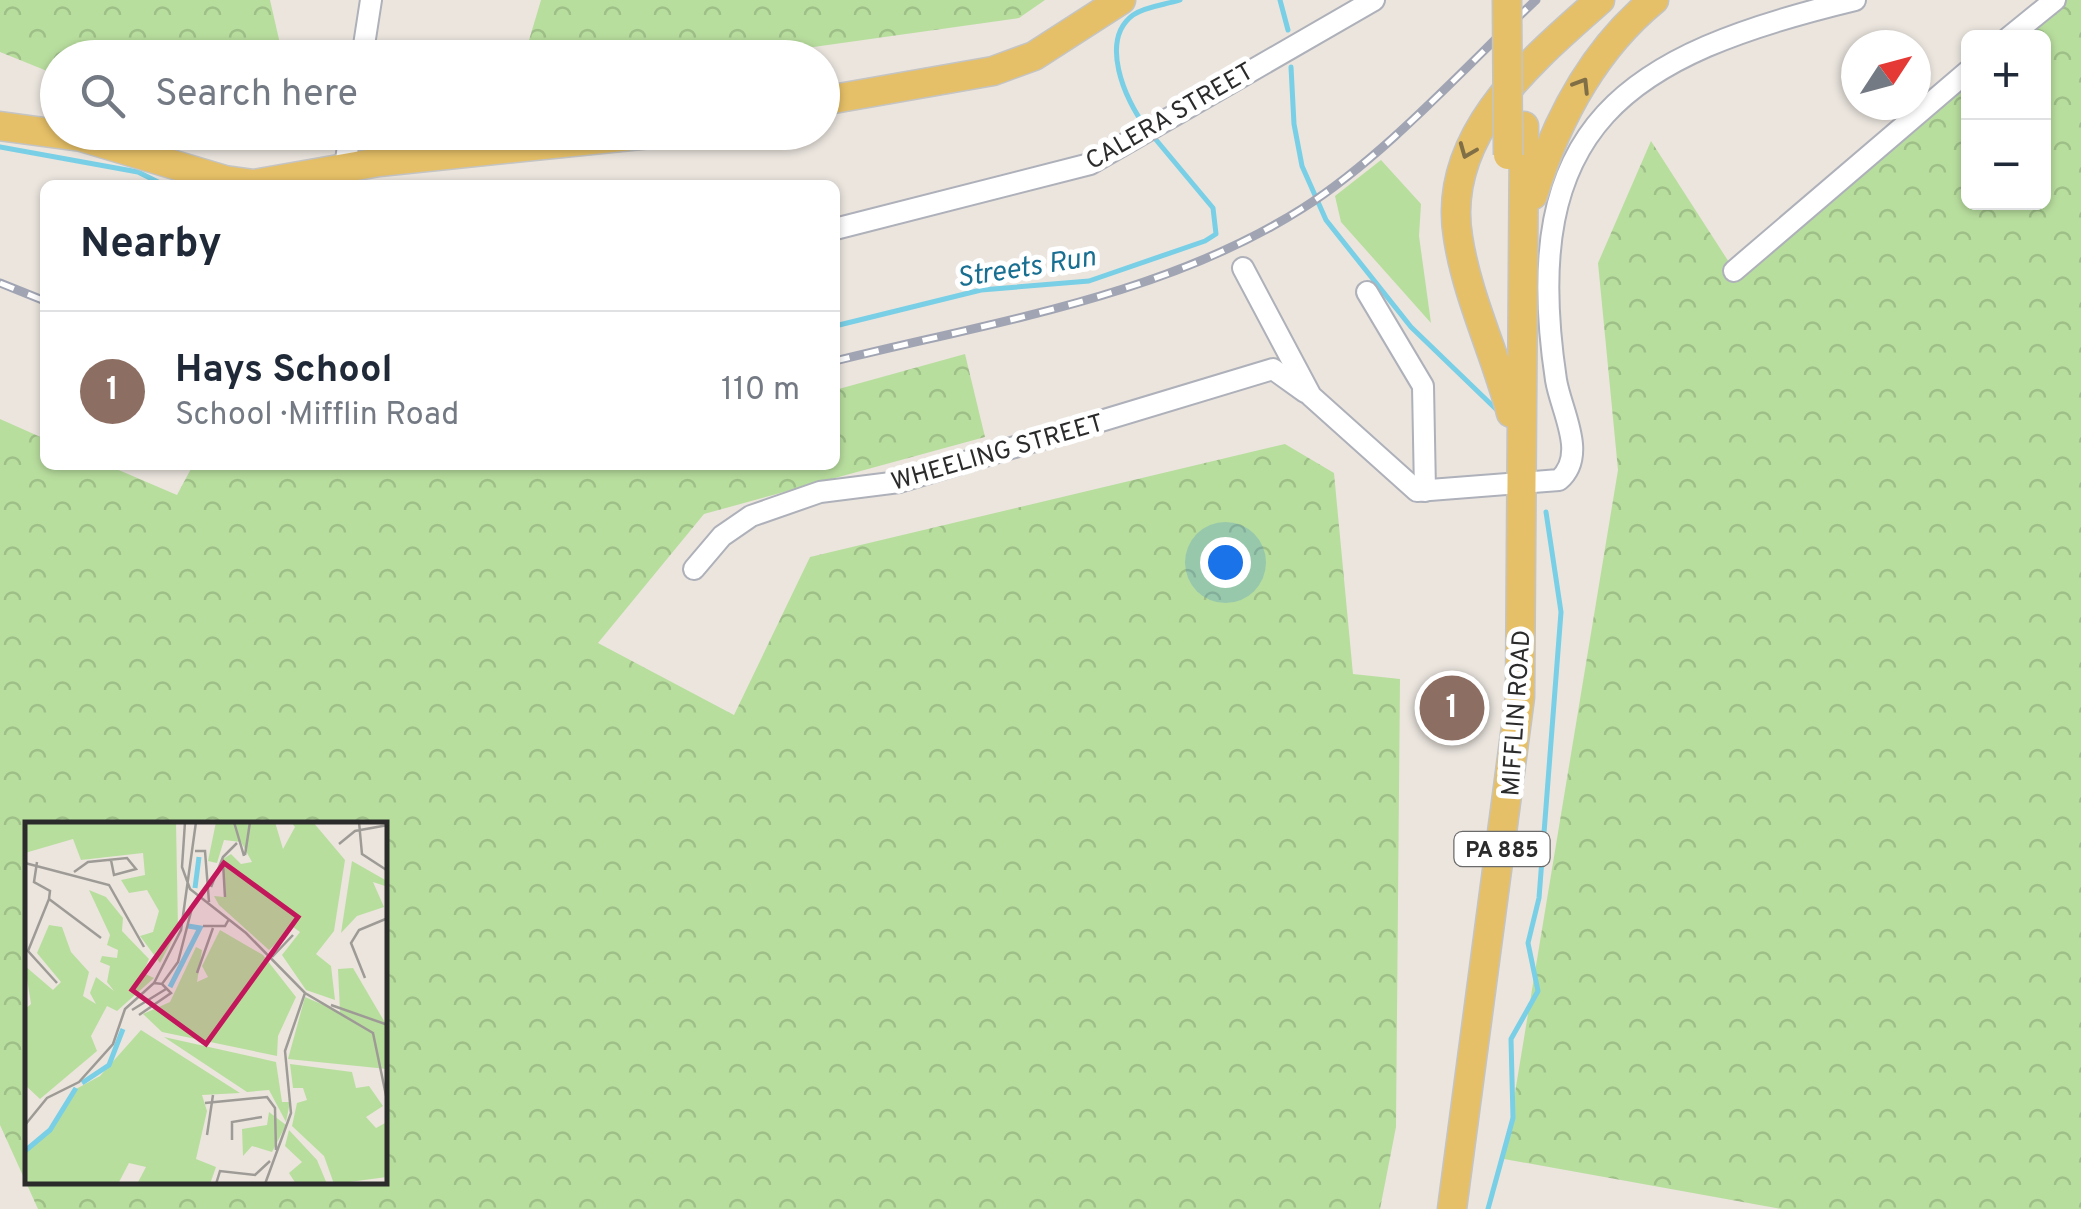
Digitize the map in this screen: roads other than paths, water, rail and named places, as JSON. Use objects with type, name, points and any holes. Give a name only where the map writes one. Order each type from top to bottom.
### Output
[{"type":"main road","points":[[840,98],[993,71],[1034,56],[1121,0]]},
{"type":"main road","name":"MIFFLIN ROAD","points":[[1507,0],[1508,155],[1520,392]]},
{"type":"main road","name":"MIFFLIN ROAD","points":[[1452,1209],[1519,713],[1524,0]]},
{"type":"main road","points":[[1520,472],[1502,379],[1458,237],[1456,200],[1460,166],[1488,113],[1600,0]]},
{"type":"main road","points":[[1525,241],[1533,194],[1572,102],[1604,49],[1654,0]]},
{"type":"main road","points":[[0,126],[40,131]]},
{"type":"main road","points":[[125,150],[225,180]]},
{"type":"main road","points":[[276,180],[345,167],[503,150]]},
{"type":"street","points":[[364,40],[370,0]]},
{"type":"street","name":"CALERA STREET","points":[[840,228],[1090,164],[1374,0]]},
{"type":"street","points":[[1243,268],[1311,396],[1416,491],[1520,472],[1559,480],[1568,472],[1573,456],[1556,381],[1551,242],[1558,200],[1587,134],[1637,82],[1686,55],[1756,24],[1855,0]]},
{"type":"street","points":[[2018,30],[2055,0]]},
{"type":"street","points":[[1734,270],[1961,77]]},
{"type":"street","points":[[345,167],[347,150]]},
{"type":"street","points":[[1368,292],[1424,386],[1425,491]]},
{"type":"street","name":"WHEELING STREET","points":[[694,569],[722,536],[751,516],[820,492],[899,482],[1273,369],[1311,396]]},
{"type":"waterway","name":"Streets Run","points":[[1145,126],[1123,86],[1118,39],[1133,15],[1180,0]]},
{"type":"waterway","points":[[1280,0],[1288,30]]},
{"type":"waterway","points":[[1291,67],[1294,124],[1302,166],[1326,220],[1411,327],[1498,411]]},
{"type":"waterway","name":"Streets Run","points":[[840,325],[981,290],[1089,281],[1205,241],[1216,234],[1213,208],[1152,135]]},
{"type":"waterway","name":"Streets Run","points":[[0,147],[138,172],[154,180]]},
{"type":"waterway","points":[[1488,1209],[1513,1118],[1511,1039],[1538,991],[1528,943],[1539,898],[1561,612],[1546,512]]},
{"type":"railway","points":[[840,360],[1076,303],[1194,264],[1250,238],[1303,208],[1364,163],[1536,0]]},
{"type":"railway","points":[[0,283],[40,299]]},
{"type":"place","name":"Hays School","points":[[1452,708]]}]
